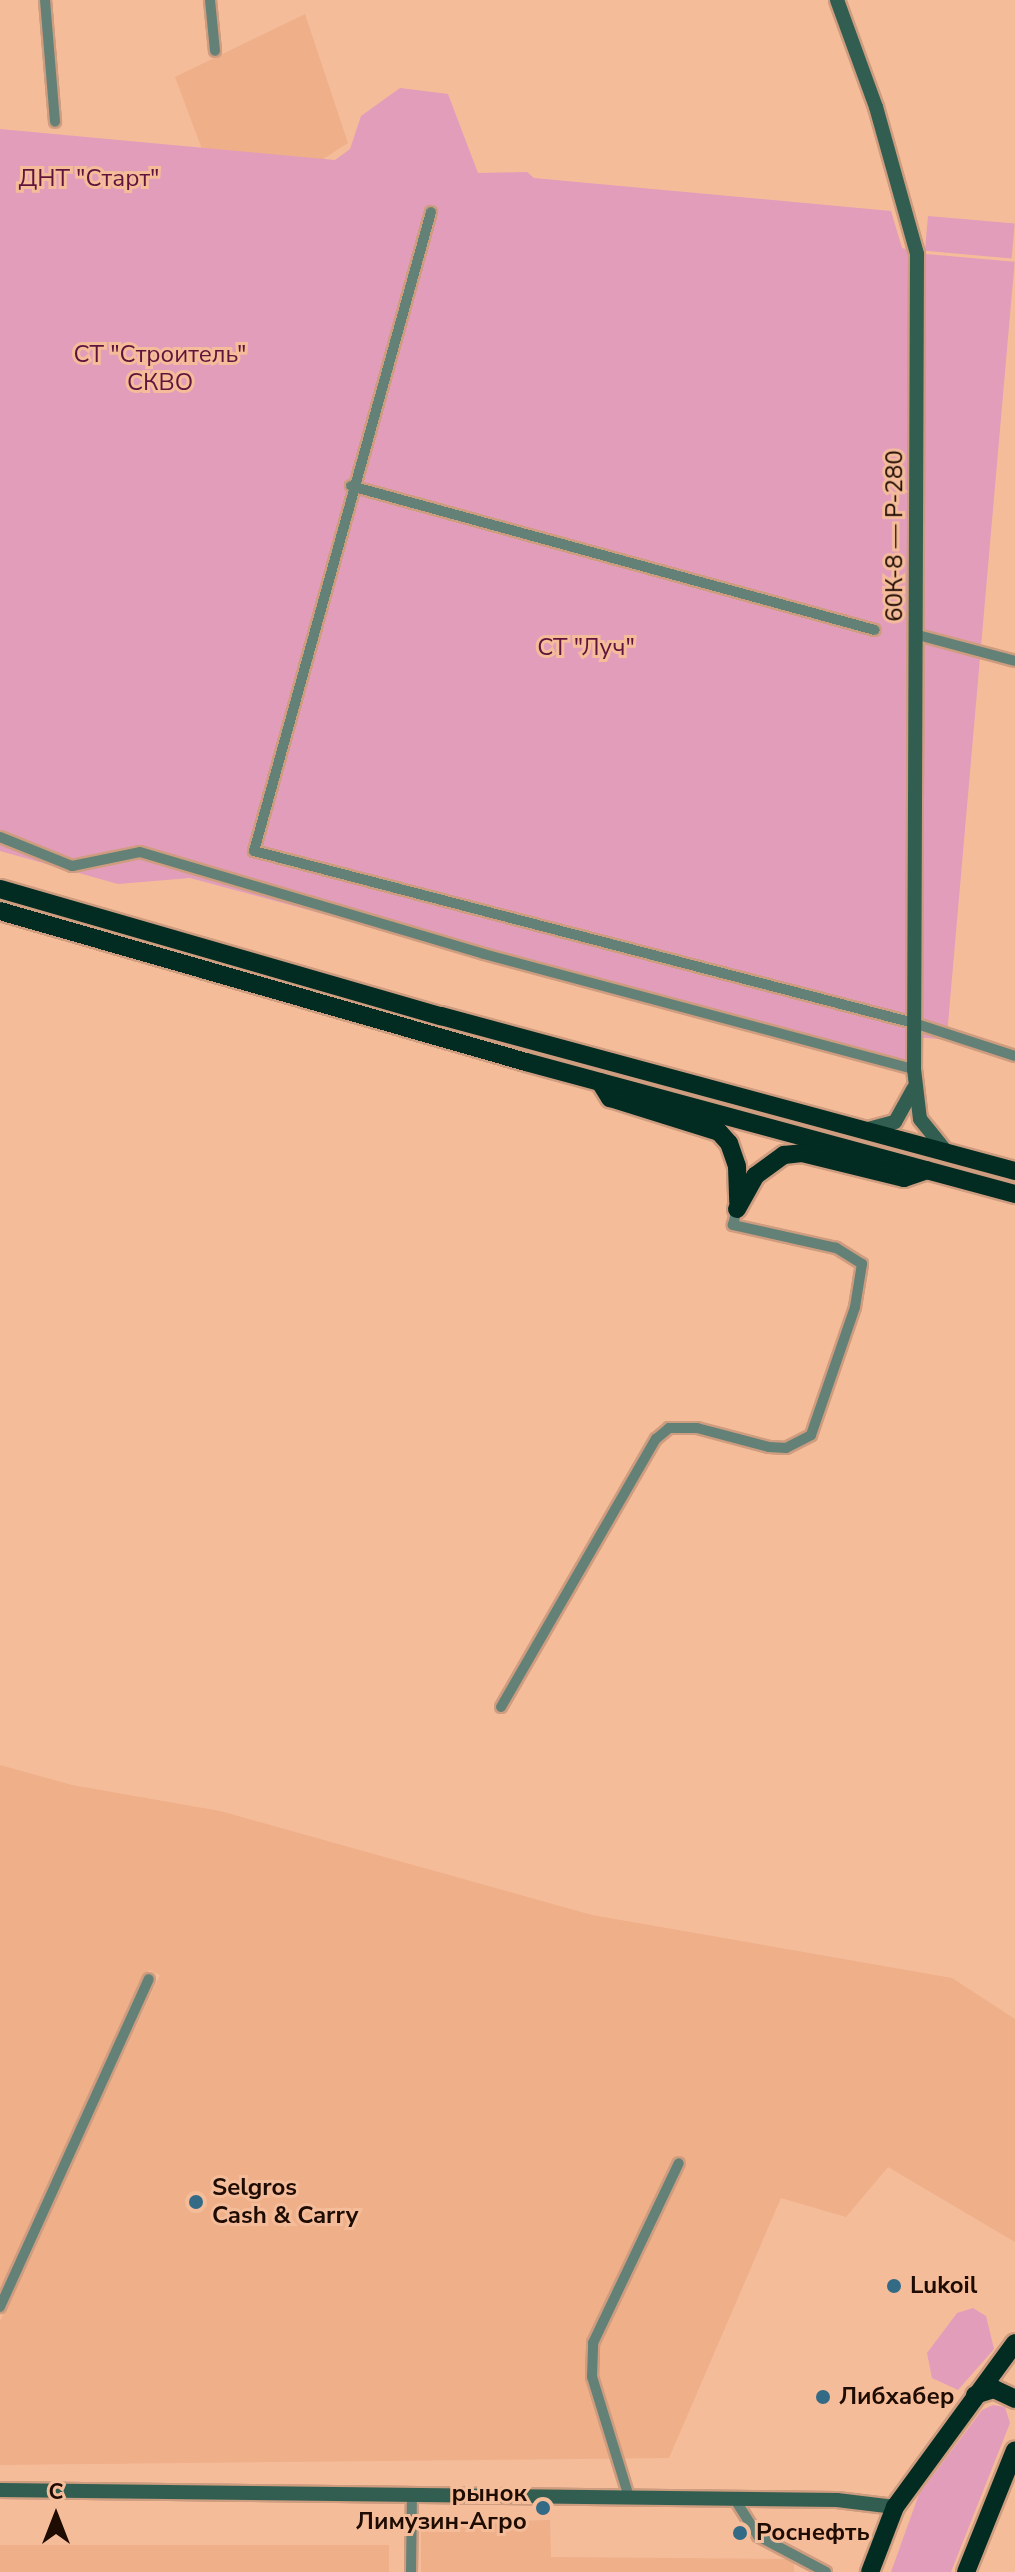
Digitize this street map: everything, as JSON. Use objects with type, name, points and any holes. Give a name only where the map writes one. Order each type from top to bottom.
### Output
[{"type":"highway","points":[[0,889],[622,1065],[1015,1171]]},
{"type":"highway","points":[[0,911],[608,1084],[1015,1194]]},
{"type":"highway","points":[[622,1065],[611,1074],[608,1084],[610,1098],[719,1132],[729,1143],[737,1166],[737,1209]]},
{"type":"highway","points":[[737,1209],[755,1176],[784,1155],[819,1156],[904,1178],[927,1170]]},
{"type":"highway","points":[[870,2572],[895,2507],[1015,2343]]},
{"type":"highway","points":[[975,2395],[994,2389],[1015,2399]]},
{"type":"highway","points":[[966,2572],[1015,2450]]},
{"type":"street","points":[[45,0],[55,122]]},
{"type":"street","points":[[210,0],[215,51]]},
{"type":"street","name":"60К-8 — Р-280","points":[[837,0],[876,107],[917,254],[914,1077],[924,1130],[953,1155]]},
{"type":"street","points":[[431,212],[351,486],[254,851],[914,1023],[1015,1056]]},
{"type":"street","points":[[351,486],[875,630]]},
{"type":"street","points":[[918,635],[1015,661]]},
{"type":"street","points":[[0,837],[72,866],[140,852],[914,1077]]},
{"type":"street","name":"60К-8 — Р-280","points":[[859,1130],[895,1122],[914,1077]]},
{"type":"street","points":[[501,1707],[656,1439],[669,1428],[697,1428],[769,1447],[786,1448],[811,1435],[855,1307],[862,1264],[836,1248],[733,1225],[737,1209]]},
{"type":"street","points":[[0,2307],[149,1979]]},
{"type":"street","points":[[629,2497],[592,2377],[593,2343],[679,2163]]},
{"type":"street","points":[[0,2490],[734,2498],[895,2507]]},
{"type":"street","points":[[411,2572],[412,2494]]},
{"type":"street","points":[[734,2498],[758,2536],[826,2572]]},
{"type":"shaded area","points":[[305,14],[348,143],[309,168],[209,168],[175,77]]},
{"type":"shaded area","points":[[0,1765],[72,1785],[220,1811],[592,1915],[952,1978],[1015,2019],[1015,2242],[888,2167],[846,2217],[781,2198],[669,2458],[0,2465],[0,2321],[160,1975],[149,1970],[0,2296]]},
{"type":"shaded area","points":[[550,2520],[551,2557],[794,2559],[794,2572],[421,2572],[421,2524]]},
{"type":"shaded area","points":[[0,2545],[389,2545],[389,2572],[0,2572]]},
{"type":"green space","name":"СТ \"Луч\"","points":[[400,88],[448,94],[478,173],[527,172],[534,178],[891,211],[902,248],[910,250],[908,1072],[190,878],[118,884],[0,851],[0,129],[335,160],[350,149],[361,116]]},
{"type":"green space","points":[[928,216],[1015,224],[1012,258],[925,251]]},
{"type":"green space","points":[[926,254],[1015,262],[947,1040],[858,1032]]},
{"type":"green space","points":[[973,2308],[986,2316],[994,2349],[958,2390],[932,2378],[927,2353],[957,2313]]},
{"type":"green space","points":[[993,2405],[1005,2407],[1010,2423],[951,2572],[891,2572],[919,2494],[982,2410]]},
{"type":"place","name":"Selgros Cash & Carry","points":[[196,2202]]},
{"type":"place","name":"Lukoil","points":[[894,2286]]},
{"type":"place","name":"Либхабер","points":[[823,2397]]},
{"type":"place","name":"рынок Лимузин-Агро","points":[[543,2508]]},
{"type":"place","name":"Роснефть","points":[[740,2533]]},
{"type":"park label","name":"ДНТ \"Старт\"","points":[[89,179]]},
{"type":"park label","name":"СТ \"Строитель\" СКВО","points":[[160,369]]}]
